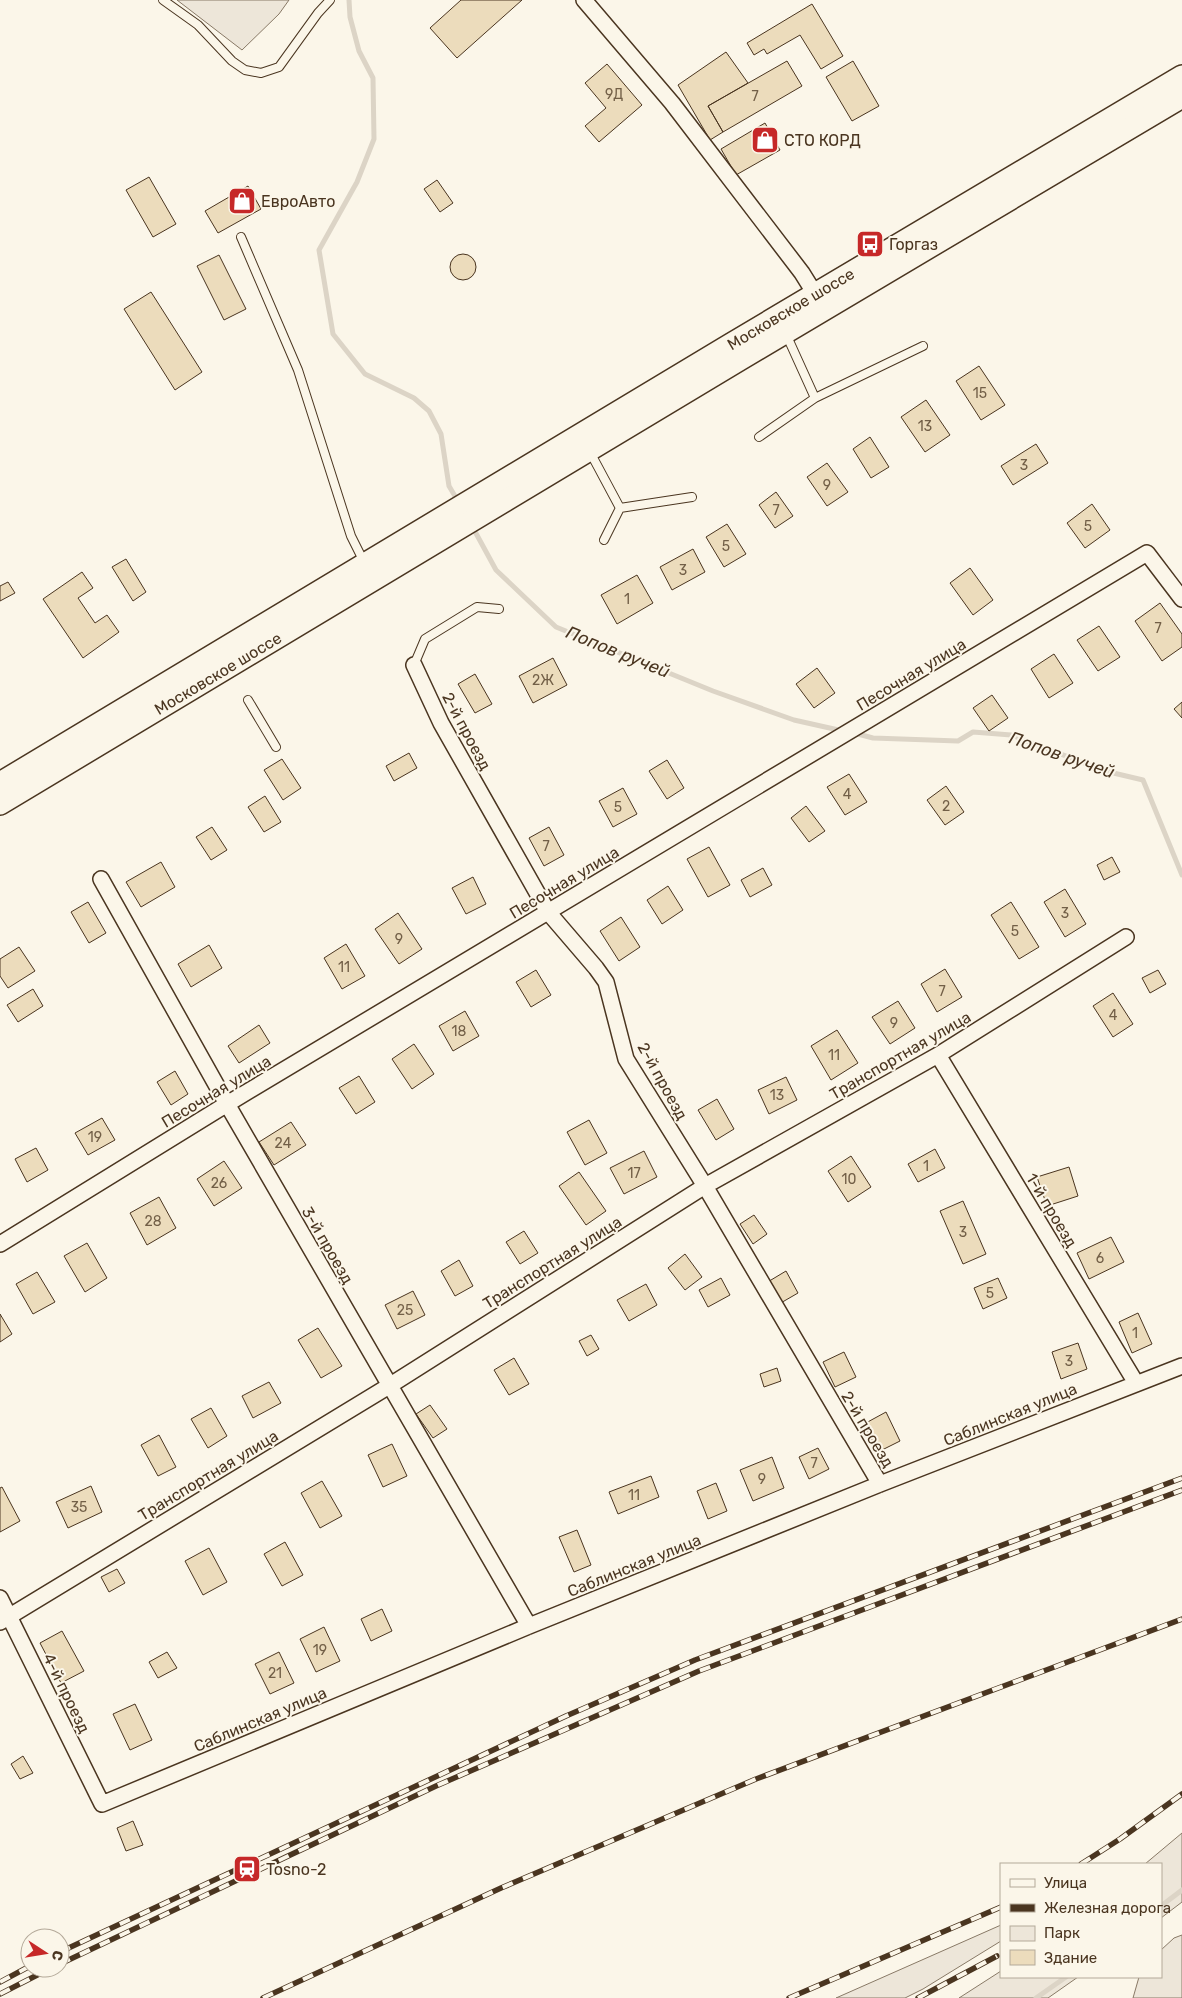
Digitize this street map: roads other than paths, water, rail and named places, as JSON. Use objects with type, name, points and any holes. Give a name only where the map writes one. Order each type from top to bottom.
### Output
[{"type":"main road","name":"Московское шоссе","points":[[481,505],[820,302],[1182,76]]},
{"type":"main road","name":"Московское шоссе","points":[[481,505],[590,450],[785,333],[820,302],[1182,97]]},
{"type":"main road","points":[[430,535],[481,505]]},
{"type":"main road","name":"Московское шоссе","points":[[0,782],[365,563],[430,535]]},
{"type":"main road","name":"Московское шоссе","points":[[0,804],[430,535]]},
{"type":"street","points":[[584,0],[672,103],[802,273],[820,302]]},
{"type":"street","name":"Песочная улица","points":[[0,1244],[227,1104],[1147,553],[1182,599]]},
{"type":"street","name":"2-й проезд","points":[[414,665],[441,724],[548,912],[606,982],[626,1059],[705,1186],[880,1484]]},
{"type":"street","name":"3-й проезд","points":[[101,879],[227,1104],[529,1626]]},
{"type":"street","name":"Транспортная улица","points":[[5,1619],[389,1386],[705,1186],[938,1055],[1126,937]]},
{"type":"street","name":"1-й проезд","points":[[938,1055],[1136,1383]]},
{"type":"street","name":"Саблинская улица","points":[[102,1804],[529,1626],[880,1484],[1182,1366]]},
{"type":"street","name":"4-й проезд","points":[[0,1598],[5,1619],[102,1804]]},
{"type":"lane","points":[[163,0],[198,25],[232,61],[245,70],[261,73],[279,67],[318,13],[330,0]]},
{"type":"lane","points":[[241,237],[298,370],[351,536],[365,563]]},
{"type":"lane","points":[[785,333],[815,398]]},
{"type":"lane","points":[[759,437],[815,398],[923,346]]},
{"type":"lane","points":[[590,450],[620,508]]},
{"type":"lane","points":[[620,508],[692,497]]},
{"type":"lane","points":[[604,540],[620,508]]},
{"type":"lane","points":[[414,665],[425,639],[477,607],[499,609]]},
{"type":"lane","points":[[248,700],[276,747]]},
{"type":"waterway","name":"Попов ручей","points":[[349,0],[350,17],[359,51],[373,78],[374,139],[357,182],[319,250],[333,334],[365,374],[414,398],[429,411],[441,434],[449,486],[459,503]]},
{"type":"waterway","name":"Попов ручей","points":[[472,526],[496,570],[556,627],[713,691],[794,720],[843,731]]},
{"type":"waterway","name":"Попов ручей","points":[[854,733],[873,738],[958,741],[973,732],[1011,735],[1105,771],[1143,780],[1182,875]]},
{"type":"waterway","points":[[1162,1905],[1182,1890]]},
{"type":"waterway","points":[[1036,1998],[1065,1978]]},
{"type":"railway","points":[[70,1947],[566,1716],[695,1660],[1182,1478]]},
{"type":"railway","points":[[70,1959],[436,1786],[699,1671],[1182,1490]]},
{"type":"railway","points":[[263,1998],[501,1888],[756,1779],[1182,1619]]},
{"type":"railway","points":[[1083,1863],[1120,1839],[1182,1794]]},
{"type":"railway","points":[[789,1998],[1000,1907]]},
{"type":"railway","points":[[918,1998],[997,1956]]},
{"type":"railway","points":[[0,1982],[20,1971]]},
{"type":"railway","points":[[0,1994],[31,1978]]},
{"type":"place","name":"СТО КОРД","points":[[765,140]]},
{"type":"place","name":"ЕвроАвто","points":[[242,201]]},
{"type":"place","name":"Горгаз","points":[[870,244]]},
{"type":"place","name":"Tosno-2","points":[[247,1869]]}]
